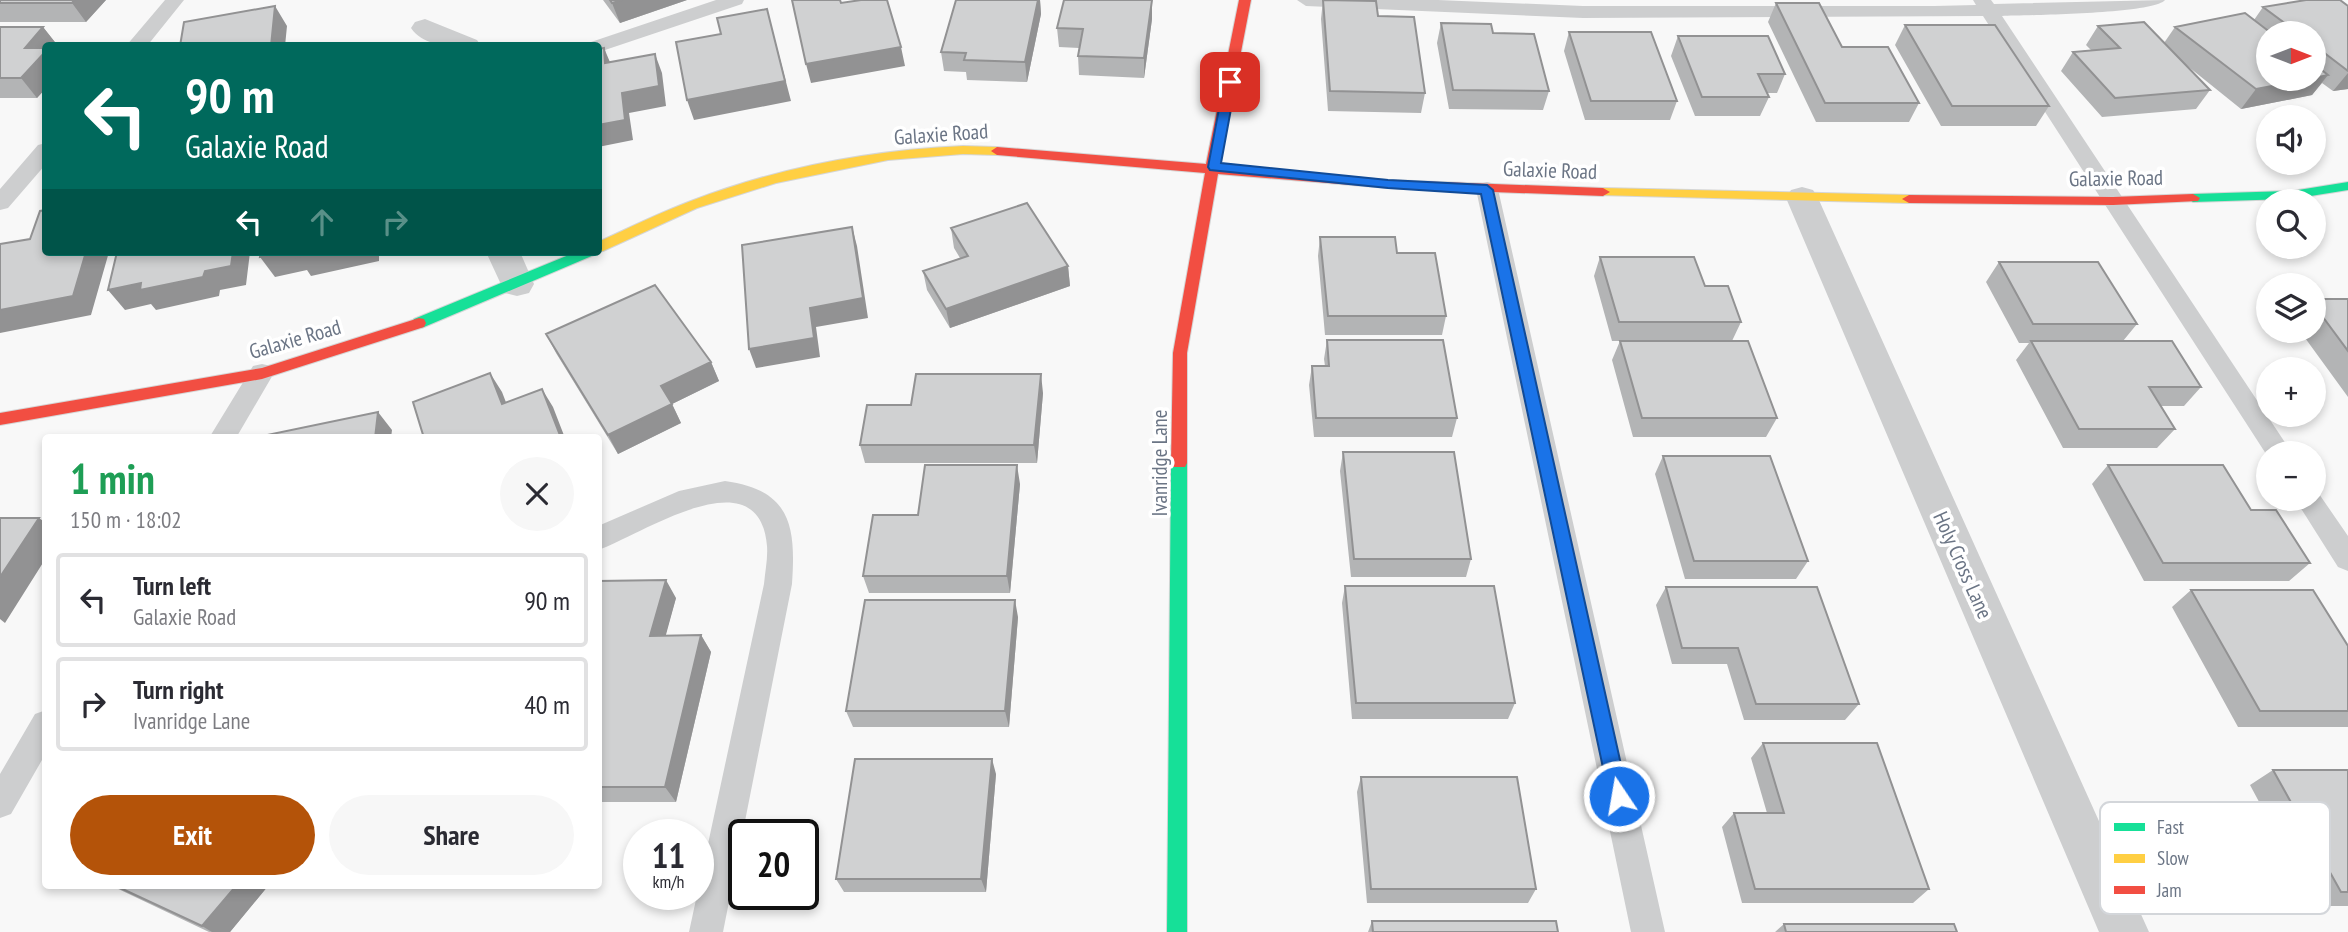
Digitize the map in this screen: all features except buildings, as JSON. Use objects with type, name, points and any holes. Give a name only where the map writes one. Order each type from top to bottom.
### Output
[{"type":"street","name":"Ivanridge Lane","points":[[1177,932],[1180,353],[1193,260],[1214,167],[1245,0]]},
{"type":"street","points":[[425,28],[458,42]]},
{"type":"street","name":"Galaxie Road","points":[[602,246],[704,201],[798,173],[892,157],[972,149],[1487,190],[1801,198],[2113,201],[2292,195],[2344,190]]},
{"type":"street","name":"Holy Cross Lane","points":[[1801,198],[2100,877]]},
{"type":"street","points":[[505,256],[517,284]]},
{"type":"street","name":"Galaxie Road","points":[[0,419],[262,373],[411,326],[580,256]]},
{"type":"street","name":"Holy Cross Lane","points":[[2116,914],[2124,932]]},
{"type":"lane","points":[[139,42],[175,0]]},
{"type":"lane","points":[[602,45],[735,0]]},
{"type":"lane","points":[[1306,0],[1583,12],[1934,12],[1985,5],[2090,6],[2156,0]]},
{"type":"lane","points":[[1985,5],[2270,441]]},
{"type":"lane","points":[[7,195],[42,155]]},
{"type":"lane","points":[[7,195],[42,185]]},
{"type":"lane","points":[[1487,190],[1648,932]]},
{"type":"lane","points":[[224,434],[262,373]]},
{"type":"lane","points":[[602,536],[674,504],[709,493],[731,493],[743,494],[770,511],[781,545],[778,584],[706,932]]},
{"type":"lane","points":[[2316,511],[2348,559]]},
{"type":"lane","points":[[0,803],[42,731]]},
{"type":"traffic: fast","points":[[2193,198],[2292,195],[2348,186]]},
{"type":"traffic: fast","points":[[419,323],[579,256]]},
{"type":"traffic: fast","points":[[1177,932],[1179,463]]},
{"type":"traffic: slow","points":[[602,246],[706,200],[812,170],[926,152],[997,151]]},
{"type":"traffic: slow","points":[[1603,192],[1909,199]]},
{"type":"traffic: jam","points":[[1179,463],[1180,353],[1202,220],[1245,0]]},
{"type":"traffic: jam","points":[[997,151],[1388,184],[1603,192]]},
{"type":"traffic: jam","points":[[1909,199],[2113,201],[2193,198]]},
{"type":"traffic: jam","points":[[0,419],[262,373],[419,323]]},
{"type":"route","points":[[1230,82],[1214,167],[1388,184],[1487,190],[1619,796]]}]
